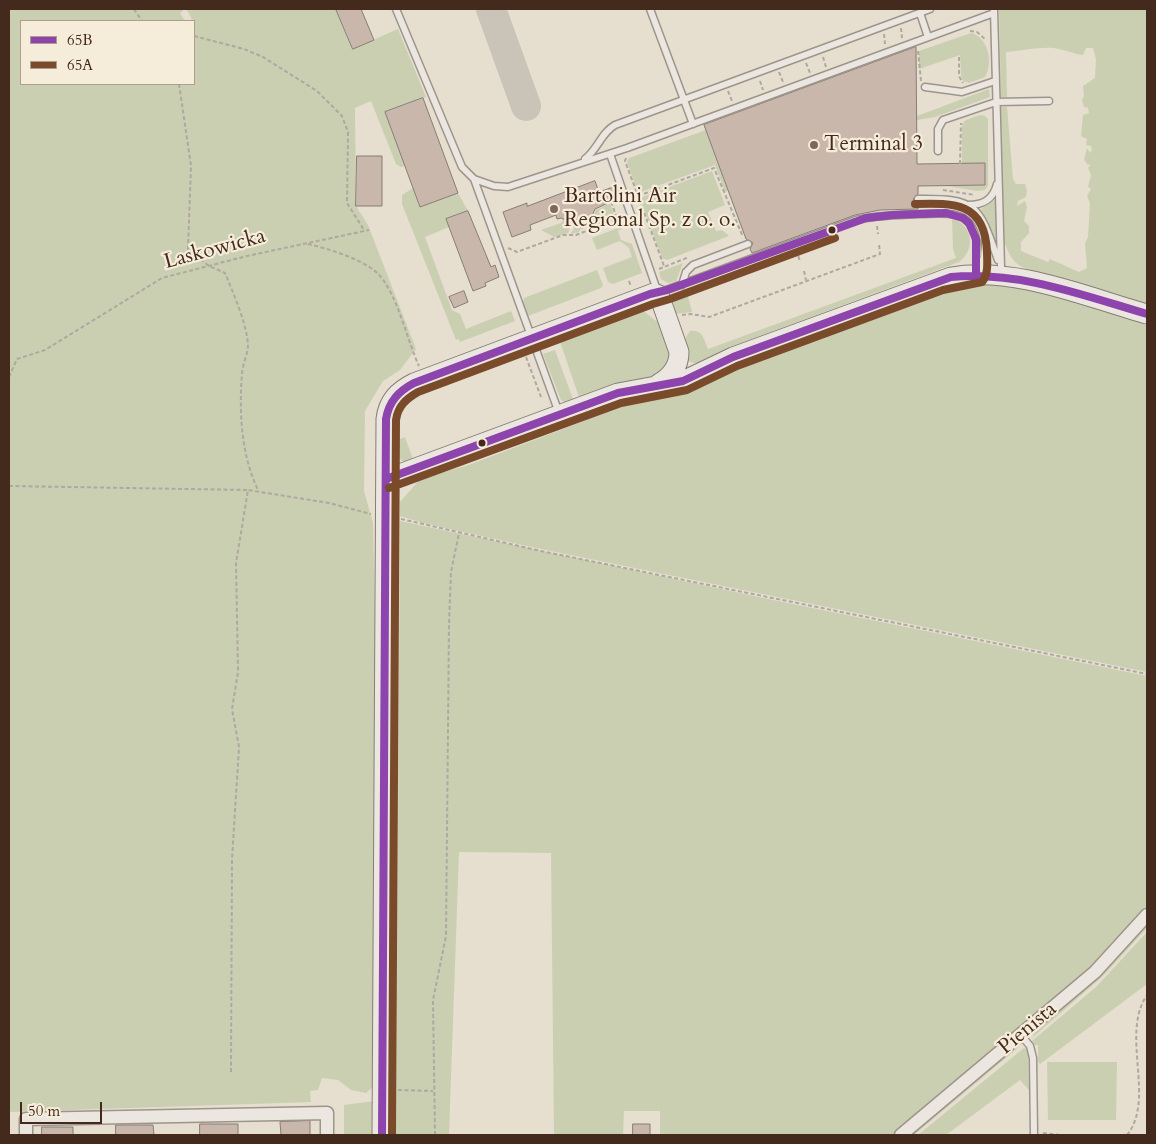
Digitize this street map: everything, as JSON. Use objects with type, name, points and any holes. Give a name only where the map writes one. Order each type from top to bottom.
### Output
[{"type":"street","points":[[386,479],[618,392],[684,381],[712,366],[940,280],[1002,271],[1147,314]]},
{"type":"street","points":[[382,1135],[387,412],[397,394],[414,383],[531,347],[650,294],[658,293],[678,348],[679,357],[673,372],[658,384]]},
{"type":"street","points":[[679,357],[685,363],[695,368],[712,366]]},
{"type":"street","name":"Pienista","points":[[901,1135],[1096,972],[1147,916]]},
{"type":"street","points":[[26,1135],[26,1119],[327,1113],[327,1135]]},
{"type":"lane","points":[[396,9],[462,167],[474,179],[494,186],[508,187],[580,162],[610,154],[693,124],[994,11],[997,181],[1002,271]]},
{"type":"lane","points":[[650,9],[693,124]]},
{"type":"lane","points":[[580,162],[593,152],[610,128],[930,9]]},
{"type":"lane","points":[[920,13],[928,37]]},
{"type":"lane","points":[[925,87],[962,92],[995,81]]},
{"type":"lane","points":[[938,151],[938,129],[943,120],[996,102],[1049,101]]},
{"type":"lane","points":[[610,154],[658,293],[856,220],[885,215],[948,214],[960,216],[969,224],[975,236],[978,253],[976,274]]},
{"type":"lane","points":[[474,179],[531,347],[559,415]]},
{"type":"lane","points":[[968,205],[988,201],[996,189],[997,181]]},
{"type":"lane","points":[[918,199],[955,200],[968,205],[980,217],[986,228],[1002,271]]},
{"type":"lane","points":[[976,274],[984,258],[986,228]]},
{"type":"lane","points":[[682,285],[686,272],[693,265],[748,244]]},
{"type":"lane","points":[[1021,1035],[1030,1046],[1033,1058],[1034,1134]]},
{"type":"path","points":[[134,9],[141,20]]},
{"type":"path","points":[[901,25],[902,40]]},
{"type":"path","points":[[884,32],[886,46]]},
{"type":"path","points":[[966,32],[977,32],[987,43]]},
{"type":"path","points":[[195,36],[244,49],[263,57],[317,91],[342,116],[348,132],[347,203],[365,231]]},
{"type":"path","points":[[918,51],[918,70]]},
{"type":"path","points":[[823,55],[827,68]]},
{"type":"path","points":[[959,57],[960,80],[966,84]]},
{"type":"path","points":[[806,61],[810,74]]},
{"type":"path","points":[[779,71],[784,84]]},
{"type":"path","points":[[759,78],[764,92]]},
{"type":"path","points":[[179,85],[191,166],[188,249],[209,266],[225,273],[239,307],[248,346],[242,372],[242,434],[250,474],[258,490]]},
{"type":"path","points":[[728,90],[733,103]]},
{"type":"path","points":[[960,164],[960,126],[963,120]]},
{"type":"path","points":[[627,157],[625,161],[664,266]]},
{"type":"path","points":[[638,196],[714,168],[726,202],[731,205],[735,212],[743,237]]},
{"type":"path","points":[[504,245],[516,252],[563,235],[576,235],[617,219],[609,195],[605,196]]},
{"type":"path","points":[[877,221],[878,234]]},
{"type":"path","name":"Laskowicka","points":[[9,377],[17,359],[45,350],[162,278],[368,230]]},
{"type":"path","points":[[306,244],[349,257],[380,276],[392,298],[419,366]]},
{"type":"path","points":[[675,315],[692,314],[709,318],[880,254],[880,244]]},
{"type":"path","points":[[796,248],[800,261]]},
{"type":"path","points":[[804,271],[806,281]]},
{"type":"path","points":[[531,347],[526,357],[541,397]]},
{"type":"path","points":[[9,486],[258,490],[1147,674]]},
{"type":"path","points":[[231,1072],[232,858],[239,747],[232,709],[238,672],[236,563],[248,490]]},
{"type":"path","points":[[435,1135],[433,1000],[446,927],[446,700],[452,572],[459,532]]},
{"type":"path","points":[[1127,1135],[1137,1116],[1137,1025],[1140,1006],[1147,994]]},
{"type":"path","points":[[395,1090],[433,1091]]},
{"type":"path","points":[[1034,1134],[1060,1135]]},
{"type":"green space","points":[[9,9],[182,9],[183,11],[180,13],[184,20],[20,20],[20,85],[195,85],[195,20],[190,20],[192,19],[186,9],[336,9],[353,49],[398,29],[426,97],[385,112],[405,166],[401,167],[396,164],[371,101],[355,108],[356,206],[368,225],[416,349],[400,370],[383,381],[365,411],[364,491],[373,523],[375,628],[373,1087],[366,1093],[351,1090],[338,1080],[322,1078],[318,1090],[310,1091],[311,1102],[9,1112]]},
{"type":"green space","points":[[999,9],[1147,9],[1147,305],[1027,269],[1017,264],[1009,254],[1003,240],[1001,107],[1007,107],[1013,179],[1016,184],[1025,184],[1027,191],[1026,197],[1018,201],[1017,206],[1025,201],[1027,207],[1024,221],[1029,226],[1029,233],[1021,242],[1021,251],[1048,262],[1050,259],[1079,272],[1087,268],[1085,243],[1088,237],[1090,203],[1087,196],[1091,189],[1088,187],[1091,175],[1088,168],[1091,164],[1088,165],[1084,160],[1087,148],[1090,153],[1092,149],[1091,146],[1086,145],[1087,139],[1081,136],[1083,115],[1089,113],[1088,108],[1084,107],[1082,100],[1084,96],[1083,86],[1095,78],[1096,59],[1093,48],[1086,48],[1083,55],[1053,48],[1006,52],[1007,97],[1001,97]]},
{"type":"green space","points":[[971,33],[982,39],[988,51],[989,64],[985,77],[969,83],[963,81],[960,55],[919,69],[919,51]]},
{"type":"green space","points":[[989,89],[990,97],[935,117],[917,120],[917,116]]},
{"type":"green space","points":[[980,115],[988,119],[988,186],[985,190],[977,191],[948,186],[985,185],[985,164],[962,164],[962,124],[966,120]]},
{"type":"green space","points":[[706,130],[728,191],[725,192],[715,165],[638,193],[627,162],[629,158]]},
{"type":"green space","points":[[712,171],[725,205],[708,212],[716,231],[722,230],[729,236],[667,260],[662,258],[640,198]]},
{"type":"green space","points":[[413,188],[420,207],[458,193],[468,211],[446,219],[449,227],[425,237],[452,310],[460,314],[466,329],[511,311],[515,321],[460,342],[459,339],[456,340],[402,204],[402,195]]},
{"type":"green space","points":[[996,199],[997,243],[981,209]]},
{"type":"green space","points":[[610,203],[615,218],[592,227],[590,223],[596,210]]},
{"type":"green space","points":[[626,215],[626,226],[618,231],[621,240],[632,244],[642,273],[613,284],[608,282],[603,268],[632,257],[629,248],[620,241],[597,250],[592,238],[618,228],[619,217]]},
{"type":"green space","points":[[952,219],[964,226],[970,238],[968,251],[959,262],[730,347],[709,360],[692,363],[687,360],[684,340],[690,331],[700,333],[708,349],[956,258],[953,249]]},
{"type":"green space","points":[[563,220],[581,228],[579,232],[571,234],[574,228],[571,226],[568,233],[554,237],[541,230],[561,223]]},
{"type":"green space","points":[[683,263],[676,281],[668,283],[661,279],[659,272]]},
{"type":"green space","points":[[597,270],[603,285],[601,288],[528,316],[523,303],[524,298]]},
{"type":"green space","points":[[1005,282],[1147,320],[1147,672],[536,548],[423,523],[400,516],[400,502],[421,478],[466,466],[587,420],[584,411],[619,399],[684,386],[946,289],[974,283]]},
{"type":"green space","points":[[686,289],[692,312],[674,314],[673,296]]},
{"type":"green space","points":[[637,306],[656,321],[660,320],[671,350],[670,365],[656,375],[580,400],[558,336]]},
{"type":"green space","points":[[555,350],[574,402],[567,403],[561,400],[543,354]]},
{"type":"green space","points":[[519,351],[521,357],[405,401],[403,396]]},
{"type":"green space","points":[[405,437],[414,462],[404,462],[395,456],[393,442]]},
{"type":"green space","points":[[392,520],[397,521],[393,1135],[388,1135]]},
{"type":"green space","points":[[400,521],[778,601],[1147,676],[1147,907],[1102,957],[1049,1006],[893,1135],[660,1135],[660,1111],[624,1111],[623,1135],[554,1135],[551,853],[459,852],[449,1135],[396,1135]]},
{"type":"green space","points":[[1147,924],[1147,928],[1103,976],[1032,1038],[1036,1030],[1099,976]]},
{"type":"green space","points":[[1147,932],[1147,984],[1040,1064],[1038,1062],[1038,1045],[1035,1045],[1032,1041],[1096,987]]},
{"type":"green space","points":[[1020,1046],[914,1135],[910,1135],[1013,1049]]},
{"type":"green space","points":[[1024,1048],[1027,1049],[1028,1054],[1029,1090],[1020,1080],[946,1135],[918,1135]]},
{"type":"green space","points":[[1047,1062],[1117,1062],[1116,1120],[1048,1120]]},
{"type":"green space","points":[[374,1101],[374,1135],[344,1135],[344,1105]]},
{"type":"building","points":[[336,9],[361,9],[374,40],[353,49]]},
{"type":"building","name":"Terminal 3","points":[[916,47],[917,164],[985,163],[985,185],[918,186],[918,194],[913,199],[918,204],[918,209],[880,210],[855,215],[752,253],[750,249],[753,243],[746,239],[704,125]]},
{"type":"building","points":[[423,98],[458,193],[420,207],[385,112]]},
{"type":"building","points":[[357,156],[382,156],[382,206],[356,206]]},
{"type":"building","name":"Bartolini Air Regional Sp. z o. o.","points":[[595,181],[599,192],[616,186],[619,195],[606,200],[608,203],[595,209],[588,226],[582,228],[561,218],[557,219],[556,215],[530,225],[531,230],[512,237],[503,212],[527,203],[527,206]]},
{"type":"building","points":[[468,211],[491,267],[495,265],[499,277],[485,283],[486,286],[473,291],[446,219]]},
{"type":"building","points":[[464,291],[468,302],[454,308],[449,297]]},
{"type":"building","points":[[310,1121],[310,1135],[281,1135],[280,1122]]},
{"type":"building","points":[[200,1124],[238,1124],[238,1135],[200,1135]]},
{"type":"building","points":[[633,1124],[650,1124],[650,1135],[633,1135]]},
{"type":"building","points":[[116,1125],[153,1125],[154,1135],[116,1135]]},
{"type":"building","points":[[42,1127],[73,1127],[73,1135],[42,1135]]},
{"type":"taxiway","points":[[491,9],[526,106]]},
{"type":"transit line","name":"65A","points":[[389,488],[621,403],[687,390],[737,366],[943,290],[982,282],[987,271],[987,252],[985,236],[980,223],[974,215],[965,209],[954,206],[915,204]]},
{"type":"transit line","name":"65B","points":[[382,1135],[386,419],[392,402],[399,393],[414,383],[650,294],[667,290],[866,218],[946,213],[963,218],[969,223],[976,239],[976,274]]},
{"type":"transit line","name":"65A","points":[[392,1135],[396,420],[399,411],[406,400],[418,392],[835,238]]},
{"type":"transit line","name":"65B","points":[[386,479],[618,393],[683,381],[733,357],[951,277],[977,276],[1026,281],[1075,292],[1147,314]]},
{"type":"place","name":"Terminal 3","points":[[814,145]]},
{"type":"place","name":"Bartolini Air Regional Sp. z o. o.","points":[[554,209]]}]
